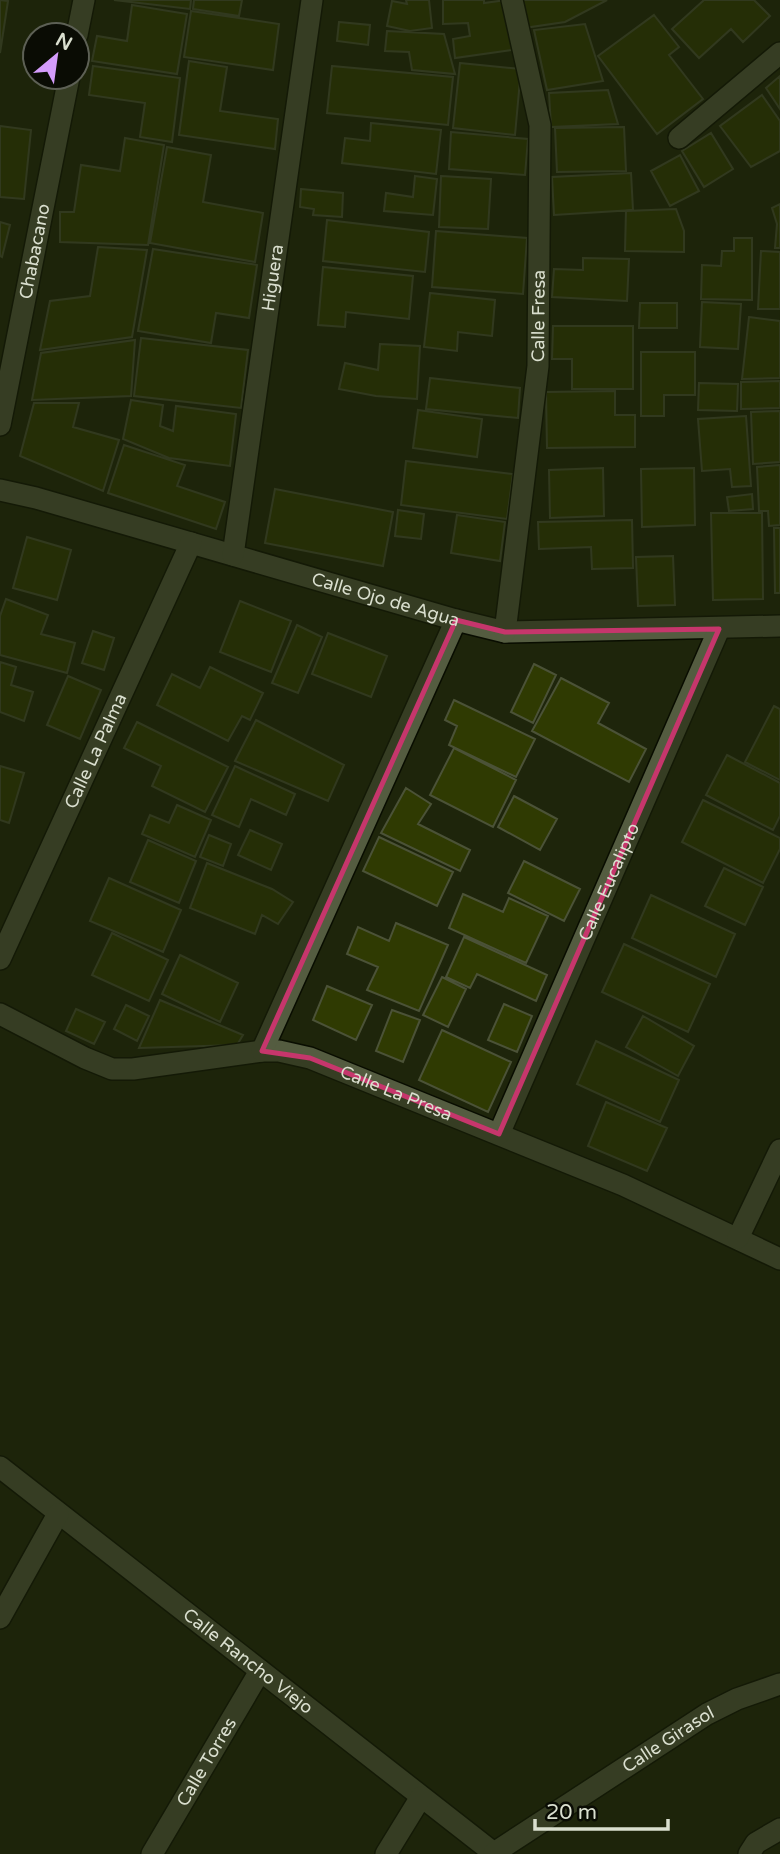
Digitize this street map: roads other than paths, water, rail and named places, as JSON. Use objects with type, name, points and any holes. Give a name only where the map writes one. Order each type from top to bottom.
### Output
[{"type":"street","points":[[80,21],[84,0]]},
{"type":"street","name":"Higuera","points":[[233,555],[313,0]]},
{"type":"street","name":"Calle Fresa","points":[[505,632],[538,353],[540,125],[512,0]]},
{"type":"street","points":[[679,138],[780,53]]},
{"type":"street","name":"Chabacano","points":[[0,425],[66,91]]},
{"type":"street","name":"Calle Ojo de Agua","points":[[0,490],[505,632],[780,626]]},
{"type":"street","name":"Calle La Palma","points":[[0,959],[191,543]]},
{"type":"street","points":[[262,1051],[456,620]]},
{"type":"street","name":"Calle Eucalipto","points":[[499,1134],[719,629]]},
{"type":"street","name":"Calle La Presa","points":[[0,1014],[112,1069],[133,1069],[262,1051],[279,1051],[310,1058],[623,1185],[780,1259]]},
{"type":"street","points":[[738,1238],[780,1150]]},
{"type":"street","name":"Calle Rancho Viejo","points":[[0,1467],[494,1854]]},
{"type":"street","points":[[0,1618],[58,1514]]},
{"type":"street","name":"Calle Torres","points":[[152,1854],[260,1671]]},
{"type":"street","name":"Calle Girasol","points":[[494,1854],[707,1714],[737,1699],[780,1684]]},
{"type":"street","points":[[386,1854],[421,1797]]},
{"type":"street","points":[[749,1854],[756,1843],[780,1829]]}]
